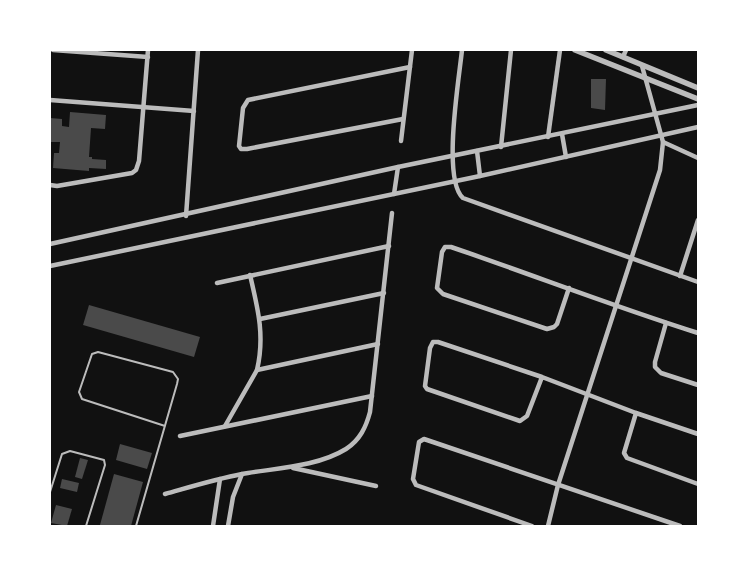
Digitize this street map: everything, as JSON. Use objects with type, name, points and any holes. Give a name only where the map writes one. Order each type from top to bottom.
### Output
[{"type":"street","points":[[53,50],[148,57]]},
{"type":"street","points":[[50,185],[57,186],[132,173],[136,170],[139,161],[148,50]]},
{"type":"street","points":[[186,216],[198,50]]},
{"type":"street","points":[[400,141],[412,50]]},
{"type":"street","points":[[462,50],[452,157],[458,194],[463,198],[698,282]]},
{"type":"street","points":[[501,146],[511,50]]},
{"type":"street","points":[[548,137],[560,50]]},
{"type":"street","points":[[575,50],[698,99]]},
{"type":"street","points":[[606,50],[698,88]]},
{"type":"street","points":[[623,57],[626,50]]},
{"type":"street","points":[[548,526],[558,486],[660,170],[663,142],[642,66]]},
{"type":"street","points":[[403,119],[247,150],[238,146],[242,108],[248,100],[410,67]]},
{"type":"street","points":[[50,100],[194,111]]},
{"type":"street","points":[[50,244],[186,216],[398,167],[698,105]]},
{"type":"street","points":[[50,266],[480,176],[698,127]]},
{"type":"street","points":[[562,134],[566,157]]},
{"type":"street","points":[[663,142],[698,158]]},
{"type":"street","points":[[477,151],[480,176]]},
{"type":"street","points":[[394,194],[398,167]]},
{"type":"street","points":[[164,494],[242,474],[290,467],[329,457],[346,449],[358,439],[367,424],[372,396],[392,213]]},
{"type":"street","points":[[680,276],[698,220]]},
{"type":"street","points":[[217,283],[389,246]]},
{"type":"street","points":[[569,288],[557,324],[551,329],[446,296],[440,292],[437,288],[442,252],[445,247],[451,247],[569,288],[666,323],[698,333]]},
{"type":"street","points":[[225,426],[257,370],[261,345],[260,319],[250,275]]},
{"type":"street","points":[[260,319],[384,293]]},
{"type":"street","points":[[666,323],[655,368],[657,371],[698,385]]},
{"type":"street","points":[[542,377],[526,416],[520,421],[426,388],[430,348],[433,342],[542,377],[636,413],[698,434]]},
{"type":"street","points":[[257,370],[378,344]]},
{"type":"street","points":[[180,436],[372,396]]},
{"type":"street","points":[[636,413],[624,453],[630,460],[698,484]]},
{"type":"street","points":[[532,526],[419,488],[413,479],[419,442],[424,439],[680,526]]},
{"type":"street","points":[[290,467],[376,486]]},
{"type":"street","points":[[228,526],[233,497],[242,474]]},
{"type":"street","points":[[213,526],[220,479]]},
{"type":"lane","points":[[136,526],[165,426],[177,384],[176,374],[98,352],[92,354],[79,392],[82,399],[165,426]]},
{"type":"lane","points":[[50,492],[64,452],[70,451],[104,460],[105,465],[86,526]]},
{"type":"building","points":[[591,79],[606,79],[605,110],[591,108]]},
{"type":"building","points":[[70,112],[106,115],[105,129],[91,128],[89,157],[106,160],[106,169],[89,168],[89,171],[53,168],[54,153],[59,153],[60,142],[50,142],[50,118],[62,119],[62,126],[69,127]]},
{"type":"building","points":[[89,305],[200,337],[194,357],[83,325]]},
{"type":"building","points":[[120,444],[152,453],[147,469],[116,460]]},
{"type":"building","points":[[80,458],[88,460],[82,479],[75,477]]},
{"type":"building","points":[[114,474],[143,482],[131,526],[100,525]]},
{"type":"building","points":[[62,479],[79,483],[77,492],[60,488]]},
{"type":"building","points":[[56,505],[72,509],[67,526],[51,523]]}]
